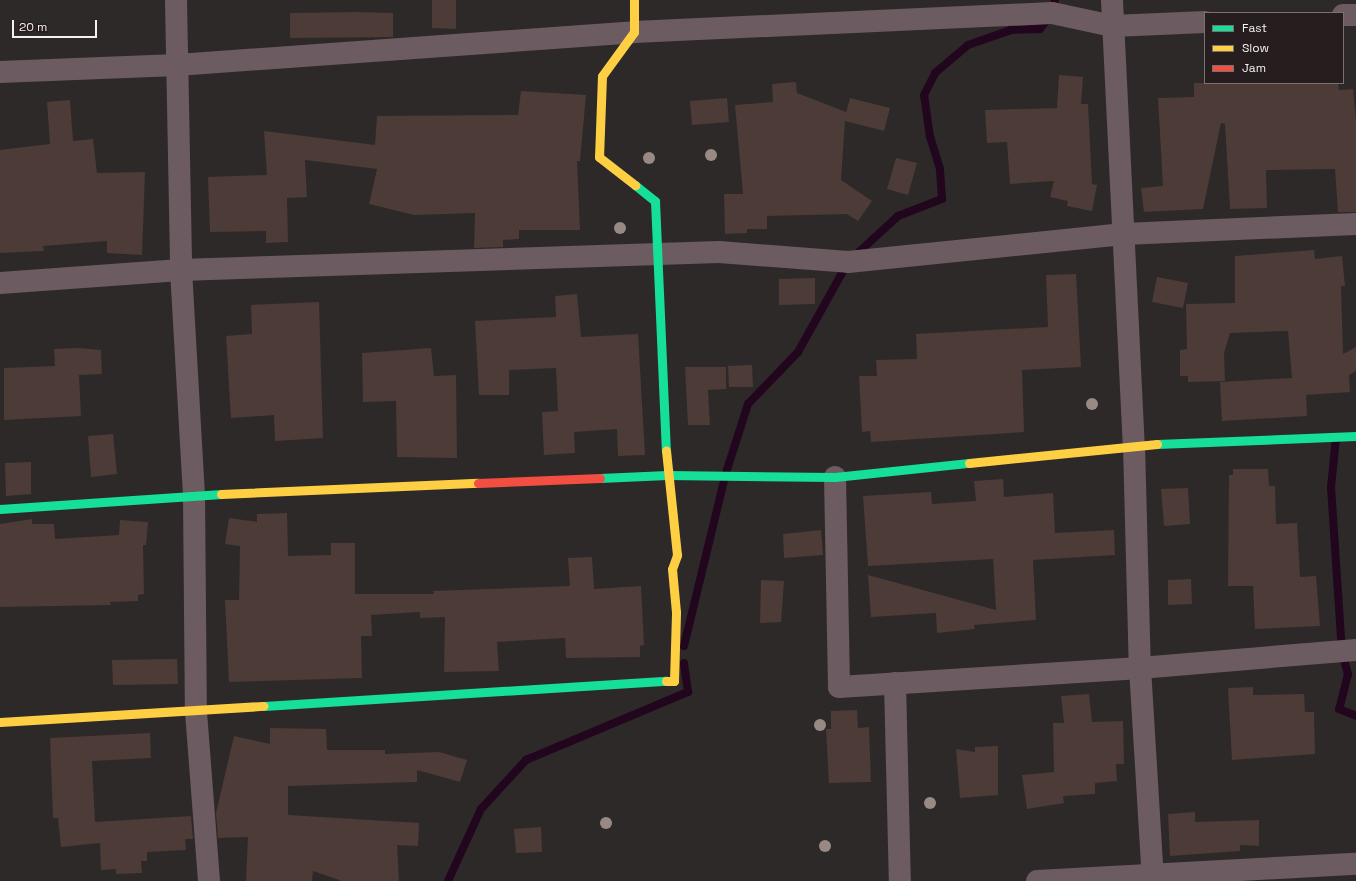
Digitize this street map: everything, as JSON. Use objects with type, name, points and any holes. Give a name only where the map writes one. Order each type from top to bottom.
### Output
[{"type":"street","points":[[176,0],[181,270],[194,495],[196,712],[209,881]]},
{"type":"street","points":[[0,722],[196,712],[674,681],[676,612],[672,569],[677,555],[667,475],[655,201],[599,157],[602,76],[634,32],[634,0]]},
{"type":"street","points":[[1112,0],[1134,445],[1140,668],[1153,877]]},
{"type":"street","points":[[0,72],[177,65],[634,32],[1052,13],[1113,26],[1204,22]]},
{"type":"street","points":[[1344,16],[1356,15]]},
{"type":"street","points":[[0,283],[181,270],[719,252],[848,262],[1124,234],[1356,224]]},
{"type":"street","points":[[0,508],[194,495],[667,475],[835,477],[1134,445],[1356,436]]},
{"type":"street","points":[[835,477],[839,687],[1140,668],[1356,650]]},
{"type":"street","points":[[895,683],[900,881]]},
{"type":"street","points":[[1037,881],[1153,877],[1356,864]]},
{"type":"building","points":[[432,0],[456,0],[456,29],[432,28]]},
{"type":"building","points":[[290,13],[393,13],[393,37],[290,38]]},
{"type":"building","points":[[1059,75],[1083,77],[1081,104],[1088,104],[1092,184],[1097,185],[1092,211],[1067,206],[1068,201],[1050,197],[1054,181],[1010,184],[1007,142],[987,143],[985,110],[1057,108]]},
{"type":"building","points":[[796,82],[797,93],[846,112],[845,116],[850,98],[890,108],[884,131],[845,121],[841,180],[872,201],[858,221],[847,214],[767,216],[767,229],[747,229],[747,233],[725,234],[724,194],[743,194],[735,105],[773,102],[772,84]]},
{"type":"building","points":[[1194,83],[1338,84],[1339,90],[1353,89],[1356,120],[1356,212],[1338,212],[1335,169],[1266,170],[1267,208],[1230,209],[1225,124],[1221,123],[1203,209],[1144,212],[1141,188],[1163,186],[1158,98],[1194,97]]},
{"type":"building","points":[[521,91],[586,95],[580,161],[577,161],[580,230],[519,230],[519,239],[503,240],[503,247],[474,248],[475,213],[414,215],[369,204],[377,169],[305,160],[307,197],[287,198],[288,242],[266,243],[266,231],[210,232],[208,177],[267,175],[264,131],[375,145],[377,116],[518,115]]},
{"type":"building","points":[[727,98],[729,122],[692,125],[690,101]]},
{"type":"building","points":[[70,100],[73,141],[93,139],[97,173],[145,172],[142,255],[107,253],[107,241],[43,246],[44,251],[0,253],[0,150],[50,144],[47,102]]},
{"type":"building","points":[[896,158],[917,163],[908,195],[887,189]]},
{"type":"building","points":[[1314,250],[1315,259],[1342,256],[1345,286],[1341,286],[1343,354],[1356,347],[1356,371],[1349,375],[1350,392],[1306,395],[1307,416],[1222,421],[1220,382],[1292,378],[1288,331],[1230,333],[1224,353],[1225,381],[1188,382],[1188,376],[1180,376],[1180,350],[1187,349],[1186,304],[1235,303],[1235,256]]},
{"type":"building","points":[[1076,274],[1081,367],[1022,370],[1024,432],[871,442],[870,431],[862,432],[859,376],[877,376],[876,360],[917,359],[916,334],[1048,327],[1046,275]]},
{"type":"building","points":[[1157,277],[1188,283],[1183,308],[1152,302]]},
{"type":"building","points":[[815,278],[815,304],[779,305],[779,279]]},
{"type":"building","points":[[577,294],[581,337],[638,334],[645,455],[618,456],[617,429],[574,432],[575,453],[544,455],[542,412],[558,411],[556,368],[509,370],[509,395],[479,395],[475,321],[556,317],[555,296]]},
{"type":"building","points":[[319,302],[323,438],[275,441],[274,415],[231,418],[226,336],[252,334],[251,305]]},
{"type":"building","points":[[78,348],[101,350],[102,374],[79,375],[81,416],[4,420],[4,368],[55,366],[54,349]]},
{"type":"building","points":[[431,348],[434,376],[456,375],[457,458],[397,457],[396,401],[363,402],[362,353]]},
{"type":"building","points":[[752,365],[753,387],[729,387],[728,366]]},
{"type":"building","points":[[685,367],[726,367],[726,389],[708,390],[710,425],[688,425]]},
{"type":"building","points":[[113,434],[117,474],[91,477],[88,436]]},
{"type":"building","points":[[31,462],[31,494],[6,496],[5,463]]},
{"type":"building","points":[[1233,469],[1268,469],[1269,486],[1275,486],[1276,524],[1297,523],[1300,577],[1316,576],[1320,626],[1255,629],[1253,586],[1228,586],[1229,475],[1233,475]]},
{"type":"building","points":[[1003,479],[1004,497],[1053,493],[1055,533],[1114,530],[1115,555],[1033,560],[1036,620],[974,625],[975,629],[937,633],[936,613],[871,617],[868,575],[996,610],[993,559],[868,566],[863,496],[931,492],[932,504],[976,501],[974,481]]},
{"type":"building","points":[[1188,488],[1190,524],[1164,526],[1161,489]]},
{"type":"building","points":[[287,513],[288,556],[331,555],[331,543],[355,543],[355,594],[434,594],[433,591],[570,586],[568,558],[592,557],[594,589],[641,586],[644,645],[640,646],[640,657],[566,658],[565,638],[497,642],[499,671],[444,672],[445,617],[420,618],[420,612],[371,615],[372,636],[361,636],[362,678],[229,682],[225,600],[239,600],[240,546],[225,544],[229,518],[257,522],[257,514]]},
{"type":"building","points":[[32,519],[32,524],[54,524],[55,539],[119,535],[120,520],[148,522],[146,545],[143,545],[144,594],[138,595],[138,601],[110,602],[111,605],[0,607],[0,524]]},
{"type":"building","points":[[821,530],[823,555],[784,558],[783,534]]},
{"type":"building","points":[[1191,579],[1192,604],[1168,605],[1168,580]]},
{"type":"building","points":[[761,580],[784,581],[781,622],[760,623]]},
{"type":"building","points":[[177,659],[178,684],[113,685],[112,660]]},
{"type":"building","points":[[1253,687],[1253,695],[1304,694],[1305,712],[1314,712],[1315,754],[1232,760],[1228,688]]},
{"type":"building","points":[[1089,694],[1092,722],[1123,721],[1124,764],[1116,764],[1117,781],[1095,783],[1095,794],[1063,796],[1064,803],[1027,809],[1022,775],[1054,772],[1053,723],[1064,723],[1061,696]]},
{"type":"building","points":[[857,710],[858,728],[869,727],[871,782],[829,783],[826,729],[831,729],[831,711]]},
{"type":"building","points":[[270,728],[326,729],[327,750],[385,750],[385,754],[439,752],[467,760],[460,782],[417,770],[417,782],[288,786],[288,815],[419,823],[418,846],[397,845],[399,881],[342,881],[313,871],[312,881],[246,881],[248,837],[218,838],[216,813],[234,736],[270,744]]},
{"type":"building","points":[[150,733],[151,758],[92,761],[95,822],[191,816],[193,839],[185,839],[186,850],[147,852],[147,861],[141,861],[142,873],[116,874],[116,869],[101,870],[100,843],[61,847],[58,818],[53,818],[50,738]]},
{"type":"building","points":[[998,746],[998,795],[960,798],[956,749],[975,752],[975,747]]},
{"type":"building","points":[[1195,812],[1195,822],[1259,820],[1259,846],[1240,845],[1240,851],[1170,856],[1168,814]]},
{"type":"building","points":[[541,827],[542,852],[516,853],[514,829]]},
{"type":"waterway","points":[[684,646],[725,476],[748,404],[798,352],[848,262],[898,216],[942,199],[940,169],[930,137],[924,95],[935,73],[968,45],[1011,30],[1040,29],[1052,13],[1055,0]]},
{"type":"waterway","points":[[1336,438],[1331,487],[1342,652],[1348,674],[1339,709],[1356,716]]},
{"type":"waterway","points":[[448,881],[481,809],[526,760],[688,692],[684,663]]},
{"type":"traffic: fast","points":[[635,185],[655,201],[666,451]]},
{"type":"traffic: fast","points":[[1157,444],[1356,436]]},
{"type":"traffic: fast","points":[[600,478],[667,475],[835,477],[969,463]]},
{"type":"traffic: fast","points":[[0,509],[221,494]]},
{"type":"traffic: fast","points":[[264,706],[666,681]]},
{"type":"traffic: slow","points":[[634,0],[634,32],[602,76],[599,157],[635,185]]},
{"type":"traffic: slow","points":[[969,463],[1157,444]]},
{"type":"traffic: slow","points":[[666,451],[677,555],[672,569],[676,612],[674,681],[666,681]]},
{"type":"traffic: slow","points":[[221,494],[478,483]]},
{"type":"traffic: slow","points":[[0,722],[264,706]]},
{"type":"traffic: jam","points":[[478,483],[600,478]]}]
